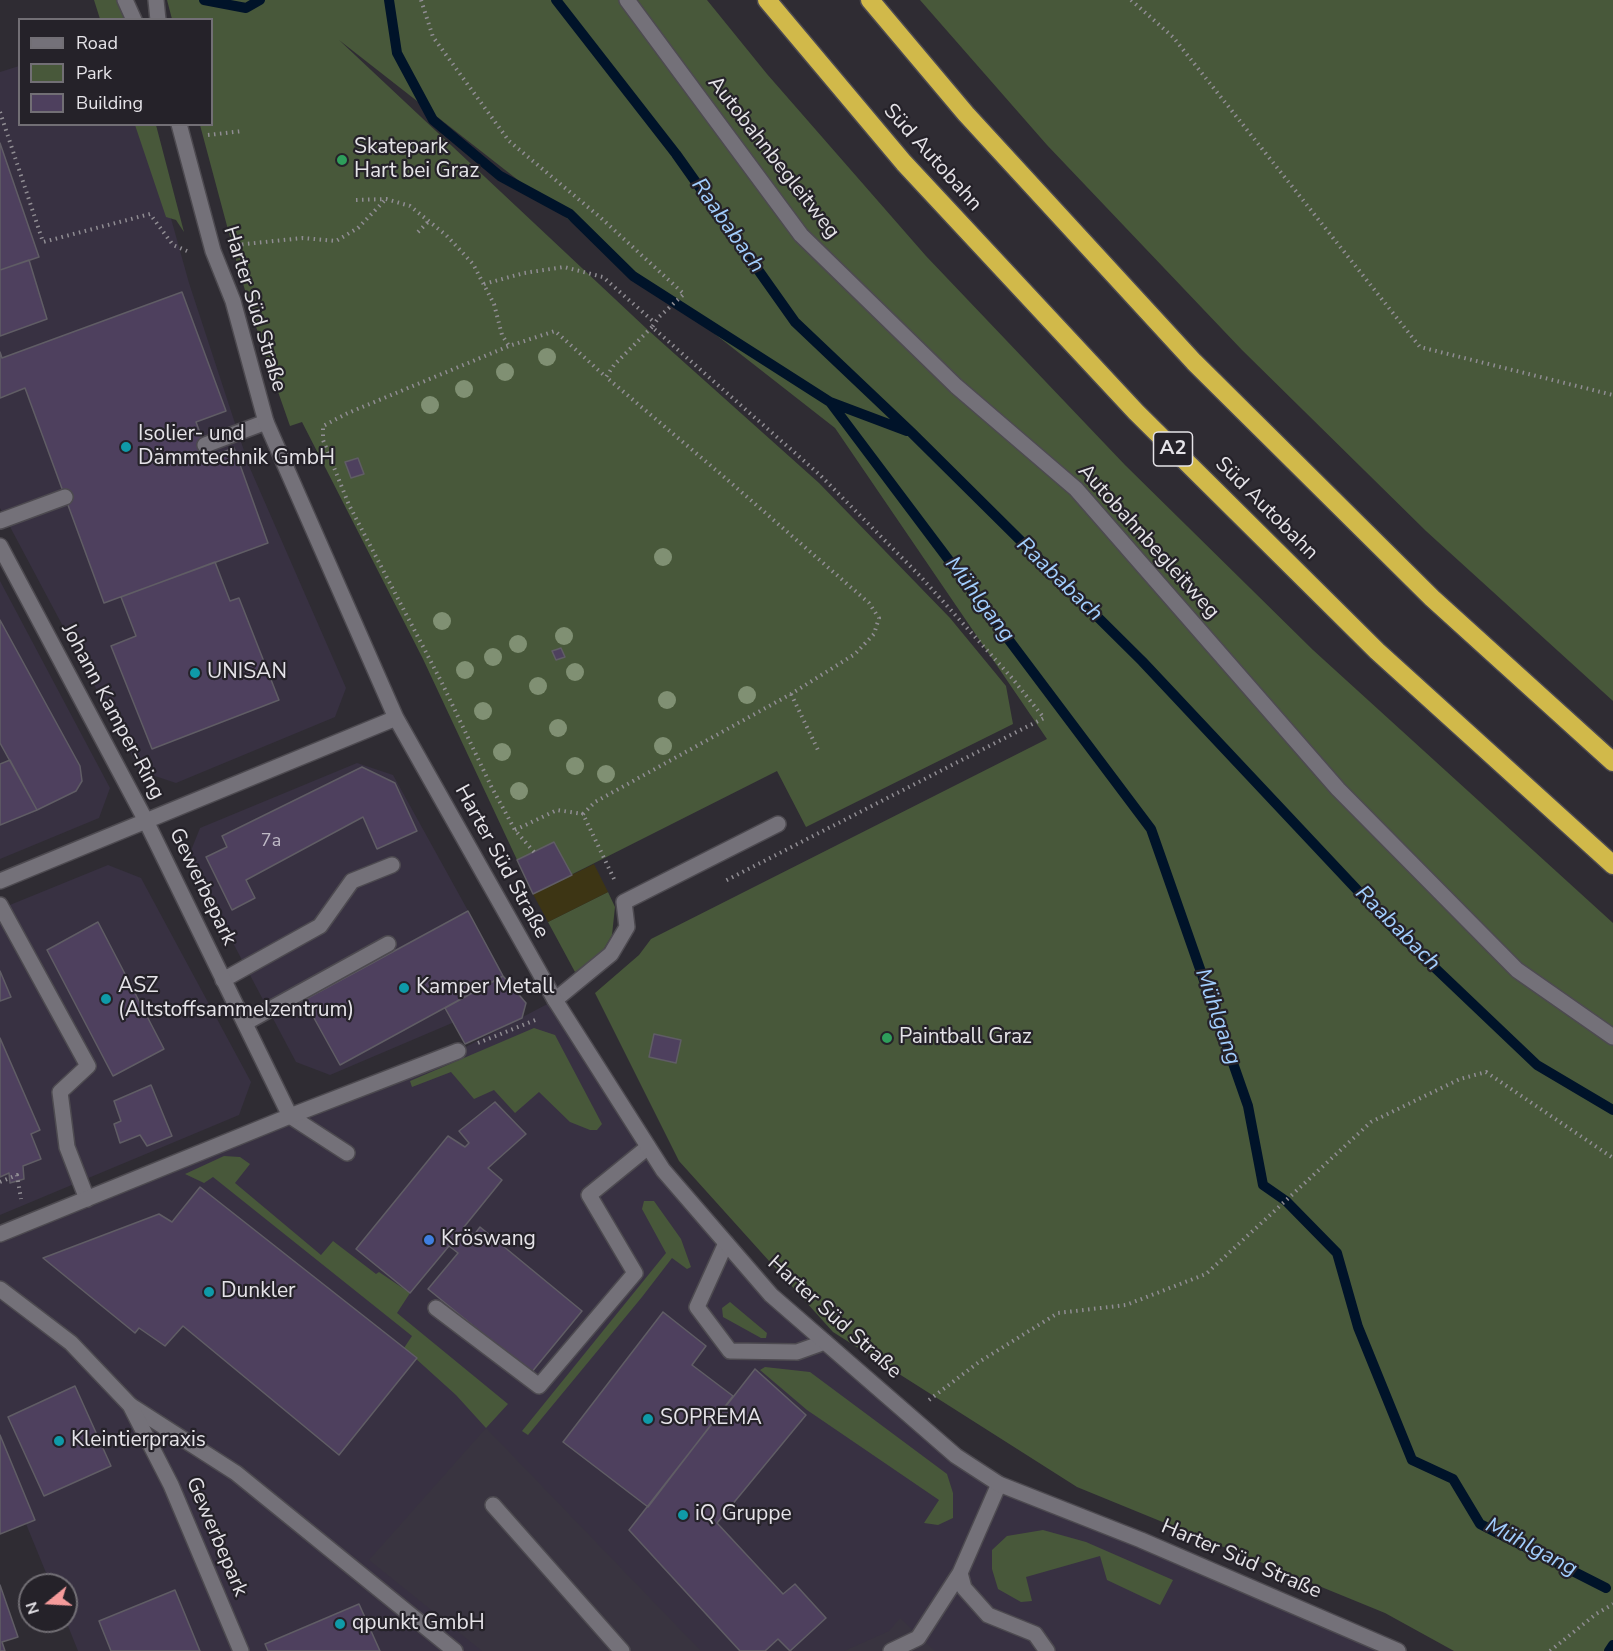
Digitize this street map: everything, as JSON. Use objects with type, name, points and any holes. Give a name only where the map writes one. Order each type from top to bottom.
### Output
[{"type":"highway","name":"Süd Autobahn","points":[[767,0],[904,163],[1136,412],[1377,651],[1613,865]]},
{"type":"highway","points":[[870,0],[966,114],[1194,362],[1432,598],[1613,762]]},
{"type":"street","points":[[125,0],[134,18]]},
{"type":"street","points":[[156,0],[158,18]]},
{"type":"street","name":"Autobahnbegleitweg","points":[[627,0],[801,235],[956,386],[1076,489],[1338,789],[1517,970],[1613,1037]]},
{"type":"street","name":"Harter Süd Straße","points":[[181,131],[213,251],[233,302],[266,422],[396,718],[555,1000],[663,1170],[771,1294],[956,1456],[999,1484],[1141,1540],[1398,1651]]},
{"type":"street","points":[[205,445],[266,422]]},
{"type":"street","points":[[0,522],[65,496]]},
{"type":"street","name":"Johann Kamper-Ring","points":[[0,546],[146,821],[0,881]]},
{"type":"street","name":"Gewerbepark","points":[[290,1116],[146,821],[396,718]]},
{"type":"street","points":[[555,1000],[611,954],[627,927],[624,902],[778,824]]},
{"type":"street","points":[[223,980],[320,926],[352,881],[392,865]]},
{"type":"street","points":[[0,905],[88,1066],[60,1092],[68,1147],[87,1198]]},
{"type":"street","points":[[245,1023],[388,944]]},
{"type":"street","points":[[0,1234],[290,1116],[458,1051]]},
{"type":"street","points":[[290,1116],[346,1153]]},
{"type":"street","points":[[436,1308],[539,1386],[634,1273],[589,1195],[648,1147]]},
{"type":"street","points":[[726,1243],[697,1307],[730,1351],[797,1352],[825,1342]]},
{"type":"street","name":"Gewerbepark","points":[[0,1289],[71,1343],[130,1405],[171,1485],[241,1651]]},
{"type":"street","points":[[130,1405],[236,1473],[455,1651]]},
{"type":"street","points":[[891,1651],[918,1638],[960,1573],[999,1484]]},
{"type":"street","points":[[493,1505],[622,1651]]},
{"type":"street","points":[[960,1573],[964,1588],[988,1615],[1035,1634],[1047,1651]]},
{"type":"path","points":[[421,0],[433,37],[509,141],[601,218],[684,294],[659,317],[654,325],[614,365],[606,377]]},
{"type":"path","points":[[1131,0],[1173,37],[1420,347],[1613,395]]},
{"type":"path","points":[[0,112],[44,242],[150,214],[173,245],[191,252],[213,251]]},
{"type":"path","points":[[181,131],[243,131]]},
{"type":"path","points":[[232,245],[303,238],[336,241],[358,228],[386,199]]},
{"type":"path","points":[[356,200],[386,199],[411,206],[446,235],[473,264],[494,304],[502,334],[509,346]]},
{"type":"path","points":[[418,232],[429,221]]},
{"type":"path","points":[[484,284],[525,273],[564,267],[603,278],[820,475],[928,586],[1012,678],[1044,718],[718,885]]},
{"type":"path","points":[[534,852],[515,830],[349,505],[323,440],[323,426],[509,346],[555,331],[869,603],[879,618],[874,634],[855,654],[791,694],[595,802],[583,814]]},
{"type":"path","points":[[791,694],[818,750]]},
{"type":"path","points":[[515,830],[557,810],[583,814]]},
{"type":"path","points":[[583,814],[624,902]]},
{"type":"path","points":[[458,1051],[538,1019],[555,1000]]},
{"type":"path","points":[[909,1414],[979,1362],[1058,1313],[1126,1305],[1206,1274],[1371,1122],[1460,1079],[1486,1072],[1613,1158]]},
{"type":"path","points":[[0,1182],[17,1175]]},
{"type":"path","points":[[1550,1651],[1596,1614],[1613,1604]]},
{"type":"shaded area","points":[[18,66],[18,126],[145,126],[189,283],[249,466],[346,688],[335,717],[176,783],[140,771],[0,508],[0,72]]},
{"type":"shaded area","points":[[0,581],[110,788],[99,818],[0,859]]},
{"type":"shaded area","points":[[357,763],[393,775],[503,974],[492,1006],[330,1075],[296,1062],[188,858],[200,828]]},
{"type":"shaded area","points":[[108,865],[141,878],[251,1082],[239,1115],[0,1215],[0,909]]},
{"type":"shaded area","points":[[555,1000],[648,1147],[771,1294],[999,1484],[1391,1651],[78,1651],[71,1633],[78,1633],[78,1573],[46,1573],[0,1466],[0,1234],[458,1051]]},
{"type":"shaded area","points":[[486,1428],[701,1651],[482,1651],[369,1560]]},
{"type":"shaded area","points":[[900,1618],[935,1651],[844,1651],[889,1631]]},
{"type":"green space","points":[[94,0],[119,0],[126,18],[100,18]]},
{"type":"green space","points":[[167,0],[707,0],[767,74],[926,256],[1125,465],[1313,650],[1613,923],[1613,1651],[1454,1651],[1385,1613],[1077,1487],[833,1332],[679,1161],[595,993],[639,955],[651,939],[1047,739],[835,428],[339,40],[648,330],[819,483],[950,618],[1006,686],[1013,724],[806,827],[777,771],[533,894],[423,659],[302,422],[290,426],[238,267],[200,126],[213,126],[213,18],[172,18]]},
{"type":"green space","points":[[920,0],[1613,0],[1613,701],[1426,531],[1242,350],[1047,145]]},
{"type":"green space","points":[[135,126],[156,126],[184,232],[176,220],[166,217]]},
{"type":"green space","points":[[608,892],[615,907],[612,935],[602,952],[575,972],[548,922]]},
{"type":"green space","points":[[534,1028],[555,1035],[602,1124],[597,1130],[590,1130],[570,1122],[539,1092],[515,1113],[494,1090],[474,1099],[451,1072],[412,1087],[410,1081]]},
{"type":"green space","points":[[224,1156],[240,1157],[250,1164],[235,1183],[321,1255],[333,1241],[376,1274],[379,1272],[410,1293],[397,1313],[508,1404],[486,1428],[456,1395],[404,1348],[412,1336],[213,1177],[204,1183],[185,1174]]},
{"type":"green space","points":[[644,1201],[654,1201],[681,1239],[691,1267],[687,1269],[672,1258],[528,1435],[522,1431],[666,1253],[642,1209]]},
{"type":"green space","points":[[730,1302],[767,1333],[766,1338],[761,1338],[723,1317],[722,1308]]},
{"type":"green space","points":[[765,1367],[810,1372],[947,1474],[953,1493],[953,1518],[938,1525],[924,1523],[939,1500],[807,1410],[760,1370]]},
{"type":"green space","points":[[1043,1530],[1086,1542],[1173,1580],[1160,1605],[1107,1580],[1100,1556],[1026,1577],[1032,1601],[1021,1602],[998,1589],[992,1569],[992,1550],[1007,1536]]},
{"type":"sand","points":[[594,864],[608,892],[548,922],[533,894]]},
{"type":"building","points":[[0,143],[39,257],[0,270]]},
{"type":"building","points":[[29,260],[47,319],[0,336],[0,270]]},
{"type":"building","name":"Isolier- und Dämmtechnik GmbH","points":[[182,292],[226,411],[196,422],[209,457],[234,448],[268,543],[104,603],[25,388],[0,398],[0,352],[2,358]]},
{"type":"building","points":[[358,458],[364,474],[351,478],[345,462]]},
{"type":"building","name":"UNISAN","points":[[215,562],[230,601],[239,598],[279,700],[152,749],[111,646],[136,636],[121,597]]},
{"type":"building","points":[[0,620],[80,766],[82,781],[76,791],[37,810],[0,743]]},
{"type":"building","points":[[561,648],[565,657],[556,660],[552,651]]},
{"type":"building","points":[[10,760],[37,810],[0,825],[0,764]]},
{"type":"building","points":[[362,767],[395,783],[417,831],[377,849],[363,817],[246,880],[255,898],[232,910],[206,857],[227,847],[222,836]]},
{"type":"building","points":[[554,842],[572,875],[533,894],[517,860]]},
{"type":"building","name":"Kamper Metall","points":[[468,911],[503,976],[340,1065],[304,1000]]},
{"type":"building","name":"ASZ (Altstoffsammelzentrum)","points":[[98,922],[164,1049],[113,1076],[47,950]]},
{"type":"building","points":[[0,971],[11,997],[0,1001]]},
{"type":"building","points":[[503,976],[526,1003],[522,1018],[465,1044],[445,1008]]},
{"type":"building","points":[[654,1034],[681,1040],[676,1063],[649,1057]]},
{"type":"building","points":[[0,1038],[40,1130],[31,1134],[41,1159],[23,1166],[24,1179],[10,1183],[9,1173],[0,1177]]},
{"type":"building","points":[[151,1085],[172,1136],[147,1146],[140,1135],[120,1143],[114,1124],[121,1121],[114,1101]]},
{"type":"building","name":"Kröswang","points":[[495,1102],[526,1134],[488,1168],[502,1180],[464,1227],[474,1235],[480,1227],[582,1311],[531,1373],[428,1289],[458,1253],[449,1246],[410,1293],[356,1249],[448,1136],[465,1147],[469,1143],[459,1131]]},
{"type":"building","name":"Dunkler","points":[[200,1187],[417,1358],[339,1455],[183,1326],[165,1346],[139,1328],[135,1333],[43,1258],[159,1214],[172,1222]]},
{"type":"building","name":"SOPREMA","points":[[663,1312],[706,1346],[692,1365],[733,1396],[648,1507],[563,1442]]},
{"type":"building","name":"iQ Gruppe","points":[[755,1369],[806,1415],[717,1523],[783,1594],[795,1584],[826,1618],[790,1651],[778,1639],[765,1651],[740,1651],[629,1530]]},
{"type":"building","name":"Kleintierpraxis","points":[[75,1386],[111,1466],[44,1496],[8,1417]]},
{"type":"building","points":[[0,1435],[35,1520],[0,1534]]},
{"type":"building","points":[[0,1585],[18,1637],[2,1642],[5,1651],[0,1651]]},
{"type":"building","points":[[175,1590],[200,1651],[111,1651],[99,1621]]},
{"type":"building","name":"qpunkt GmbH","points":[[359,1604],[380,1651],[268,1651],[265,1644]]},
{"type":"waterway","points":[[204,0],[246,8],[260,0]]},
{"type":"waterway","points":[[389,0],[397,53],[433,120],[500,176],[570,214],[633,276],[830,402],[907,431]]},
{"type":"waterway","name":"Raababach","points":[[556,0],[676,154],[795,322],[912,433],[1142,661],[1392,927],[1537,1065],[1613,1110]]},
{"type":"waterway","name":"Mühlgang","points":[[830,402],[1151,829],[1248,1106],[1263,1185],[1286,1201],[1337,1253],[1358,1327],[1412,1460],[1453,1479],[1480,1524],[1606,1588]]},
{"type":"waterway","points":[[1609,1651],[1613,1645]]},
{"type":"place","name":"Skatepark Hart bei Graz","points":[[342,160]]},
{"type":"place","name":"Isolier- und Dämmtechnik GmbH","points":[[126,447]]},
{"type":"place","name":"UNISAN","points":[[195,673]]},
{"type":"place","name":"Kamper Metall","points":[[404,988]]},
{"type":"place","name":"ASZ (Altstoffsammelzentrum)","points":[[106,999]]},
{"type":"place","name":"Paintball Graz","points":[[887,1038]]},
{"type":"place","name":"Kröswang","points":[[429,1240]]},
{"type":"place","name":"Dunkler","points":[[209,1292]]},
{"type":"place","name":"SOPREMA","points":[[648,1419]]},
{"type":"place","name":"Kleintierpraxis","points":[[59,1441]]},
{"type":"place","name":"iQ Gruppe","points":[[683,1515]]},
{"type":"place","name":"qpunkt GmbH","points":[[340,1624]]}]
